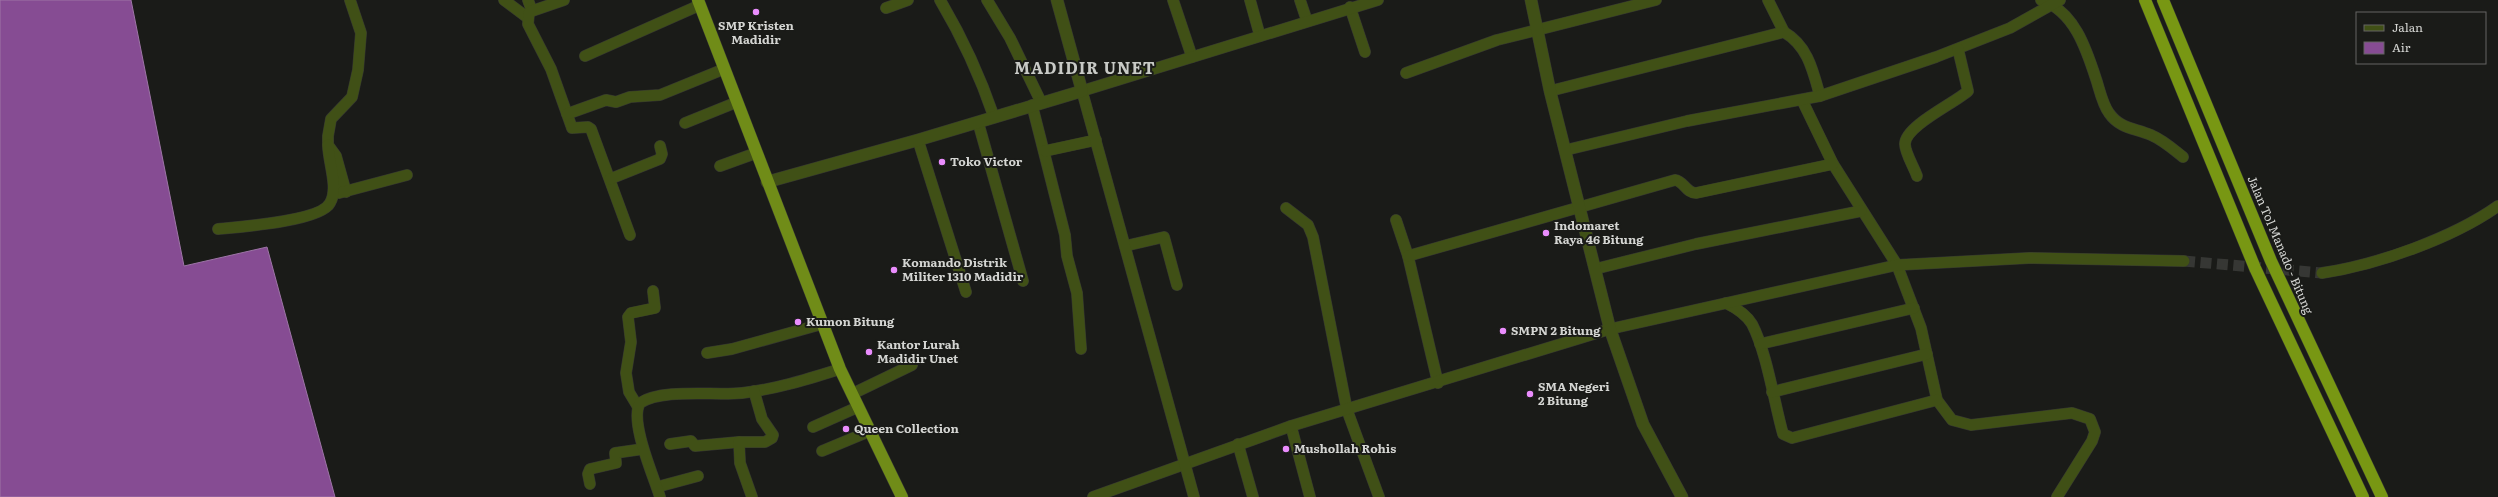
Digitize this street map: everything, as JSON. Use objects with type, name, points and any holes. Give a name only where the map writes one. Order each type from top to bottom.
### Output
[{"type":"highway","points":[[2144,0],[2255,268],[2363,497]]},
{"type":"highway","name":"Jalan Tol Manado - Bitung","points":[[2163,0],[2271,261],[2382,497]]},
{"type":"highway","points":[[699,2],[840,369],[902,497]]},
{"type":"street","points":[[218,229],[259,226],[316,214],[331,203],[332,194],[328,145],[331,119],[352,97],[358,70],[361,33],[350,0]]},
{"type":"street","points":[[504,0],[530,14]]},
{"type":"street","points":[[528,0],[530,28],[555,80],[572,128],[588,126],[591,129],[630,234]]},
{"type":"street","points":[[530,14],[564,0]]},
{"type":"street","points":[[886,8],[908,0]]},
{"type":"street","points":[[940,0],[970,58],[994,117]]},
{"type":"street","points":[[987,0],[1010,38],[1036,104],[1045,151],[1060,212],[1067,256],[1077,293],[1081,349]]},
{"type":"street","points":[[1057,0],[1194,497]]},
{"type":"street","points":[[1173,0],[1192,57]]},
{"type":"street","points":[[1250,0],[1260,36]]},
{"type":"street","points":[[1300,0],[1307,21]]},
{"type":"street","points":[[767,182],[918,140],[1082,91],[1350,7],[1378,0]]},
{"type":"street","points":[[1531,0],[1550,91],[1566,150],[1578,207],[1610,329],[1643,424],[1682,497]]},
{"type":"street","points":[[1406,73],[1497,40],[1536,28],[1656,0]]},
{"type":"street","points":[[1768,0],[1784,32],[1792,37],[1807,55],[1820,96]]},
{"type":"street","points":[[2042,0],[2056,2],[2073,24],[2092,65],[2108,112],[2116,123],[2151,135],[2183,157]]},
{"type":"street","points":[[585,56],[699,2]]},
{"type":"street","points":[[1566,150],[1687,121],[1820,96],[1958,49],[2010,28],[2056,2]]},
{"type":"street","points":[[1350,7],[1365,52]]},
{"type":"street","points":[[1550,91],[1784,32]]},
{"type":"street","points":[[1917,176],[1905,145],[1907,137],[1915,127],[1968,90],[1958,49]]},
{"type":"street","points":[[567,114],[606,100],[616,102],[630,97],[660,95],[724,70]]},
{"type":"street","points":[[1802,100],[1833,164],[1861,210],[1897,264],[1914,308],[1927,354],[1937,400],[1945,414],[1960,424],[1971,425],[2072,413],[2082,415],[2090,419],[2095,432],[2092,440],[2057,497]]},
{"type":"street","points":[[685,123],[737,102]]},
{"type":"street","points":[[978,122],[1023,281]]},
{"type":"street","points":[[918,140],[966,292]]},
{"type":"street","points":[[1045,151],[1096,140]]},
{"type":"street","points":[[328,145],[336,156],[346,192]]},
{"type":"street","points":[[610,179],[660,159],[662,154],[660,146]]},
{"type":"street","points":[[720,166],[756,153]]},
{"type":"street","points":[[1408,256],[1675,180],[1679,180],[1688,191],[1696,193],[1833,164]]},
{"type":"street","points":[[332,194],[346,192],[408,175]]},
{"type":"street","points":[[2322,273],[2342,270],[2385,258],[2448,234],[2498,206]]},
{"type":"street","points":[[1286,208],[1308,225],[1313,237],[1347,410],[1379,497]]},
{"type":"street","points":[[1595,269],[1696,244],[1861,210]]},
{"type":"street","points":[[1396,220],[1408,256],[1438,383]]},
{"type":"street","points":[[1125,246],[1164,237],[1177,284]]},
{"type":"street","points":[[1093,497],[1184,463],[1291,426],[1438,383],[1610,329],[1897,264],[2029,258],[2184,261]]},
{"type":"street","points":[[653,291],[655,308],[631,313],[628,317],[631,342],[626,373],[630,392],[638,407],[643,449],[658,492],[698,476]]},
{"type":"street","points":[[1726,303],[1735,308],[1751,324],[1760,344],[1783,434],[1792,438],[1937,400]]},
{"type":"street","points":[[1760,344],[1914,308]]},
{"type":"street","points":[[707,353],[732,349],[822,324]]},
{"type":"street","points":[[1772,392],[1927,354]]},
{"type":"street","points":[[852,394],[912,365]]},
{"type":"street","points":[[638,407],[645,400],[677,395],[754,391],[783,387],[840,369]]},
{"type":"street","points":[[670,444],[692,441],[695,446],[738,442],[766,442],[772,438],[771,429],[762,419],[754,391]]},
{"type":"street","points":[[813,427],[858,407]]},
{"type":"street","points":[[1291,426],[1310,497]]},
{"type":"street","points":[[822,451],[870,431]]},
{"type":"street","points":[[738,442],[740,463],[752,497]]},
{"type":"street","points":[[1238,444],[1253,497]]},
{"type":"street","points":[[590,484],[588,474],[590,468],[616,463],[615,453],[643,449]]},
{"type":"water","points":[[0,0],[131,0],[184,266],[267,247],[335,497],[0,497]]},
{"type":"tunnel","points":[[2184,261],[2322,273]]},
{"type":"place","name":"SMP Kristen Madidir","points":[[756,12]]},
{"type":"place","name":"Toko Victor","points":[[942,162]]},
{"type":"place","name":"Indomaret Raya 46 Bitung","points":[[1546,233]]},
{"type":"place","name":"Komando Distrik Militer 1310 Madidir","points":[[894,270]]},
{"type":"place","name":"Kumon Bitung","points":[[798,322]]},
{"type":"place","name":"SMPN 2 Bitung","points":[[1503,331]]},
{"type":"place","name":"Kantor Lurah Madidir Unet","points":[[869,352]]},
{"type":"place","name":"SMA Negeri 2 Bitung","points":[[1530,394]]},
{"type":"place","name":"Queen Collection","points":[[846,429]]},
{"type":"place","name":"Mushollah Rohis","points":[[1286,449]]},
{"type":"district","name":"MADIDIR UNET","points":[[1085,68]]}]
